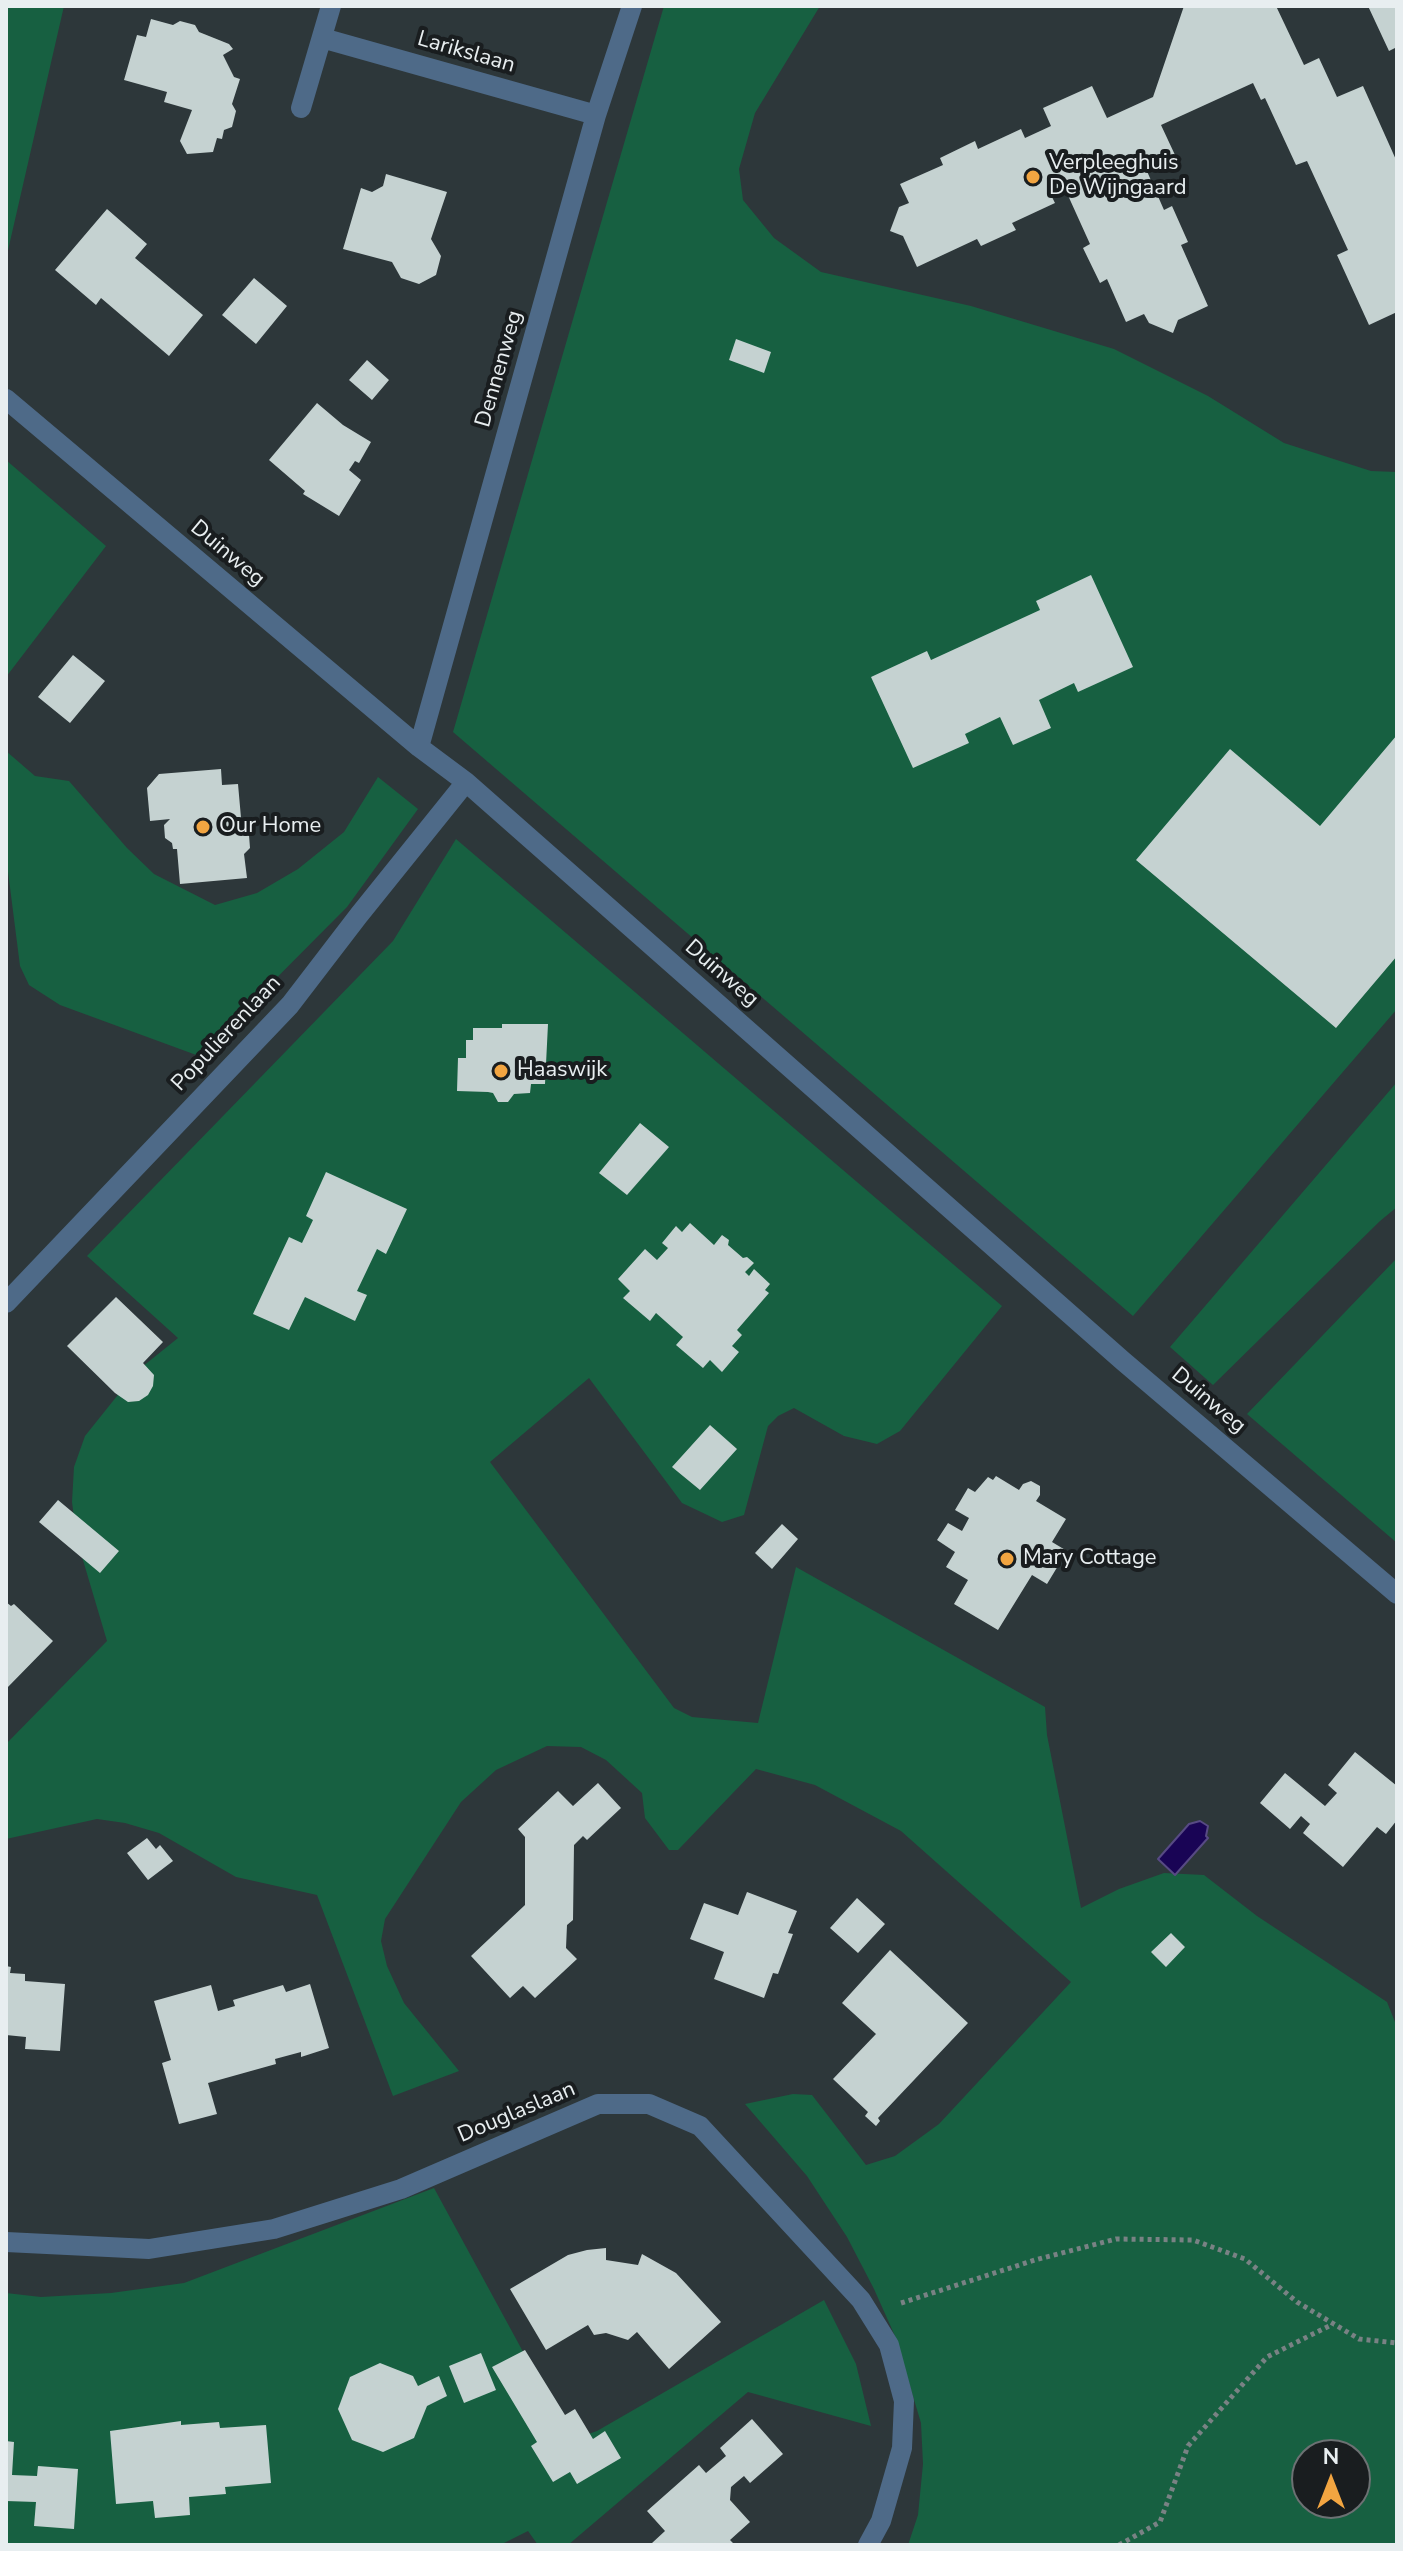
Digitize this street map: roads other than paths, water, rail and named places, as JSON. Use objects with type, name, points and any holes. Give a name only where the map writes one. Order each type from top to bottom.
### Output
[{"type":"street","points":[[301,108],[331,6]]},
{"type":"street","name":"Dennenweg","points":[[419,747],[596,115],[632,6]]},
{"type":"street","name":"Larikslaan","points":[[322,38],[596,115]]},
{"type":"street","name":"Duinweg","points":[[6,399],[419,747],[466,782],[1123,1361],[1397,1594]]},
{"type":"street","name":"Populierenlaan","points":[[6,1303],[290,1005],[466,782]]},
{"type":"street","name":"Douglaslaan","points":[[6,2242],[149,2249],[274,2229],[401,2189],[598,2104],[649,2104],[700,2126],[861,2300],[889,2345],[904,2401],[902,2448],[881,2521],[868,2545]]},
{"type":"place","name":"Verpleeghuis De Wijngaard","points":[[1033,177]]},
{"type":"place","name":"Our Home","points":[[203,827]]},
{"type":"place","name":"Haaswijk","points":[[501,1071]]},
{"type":"place","name":"Mary Cottage","points":[[1007,1559]]}]
